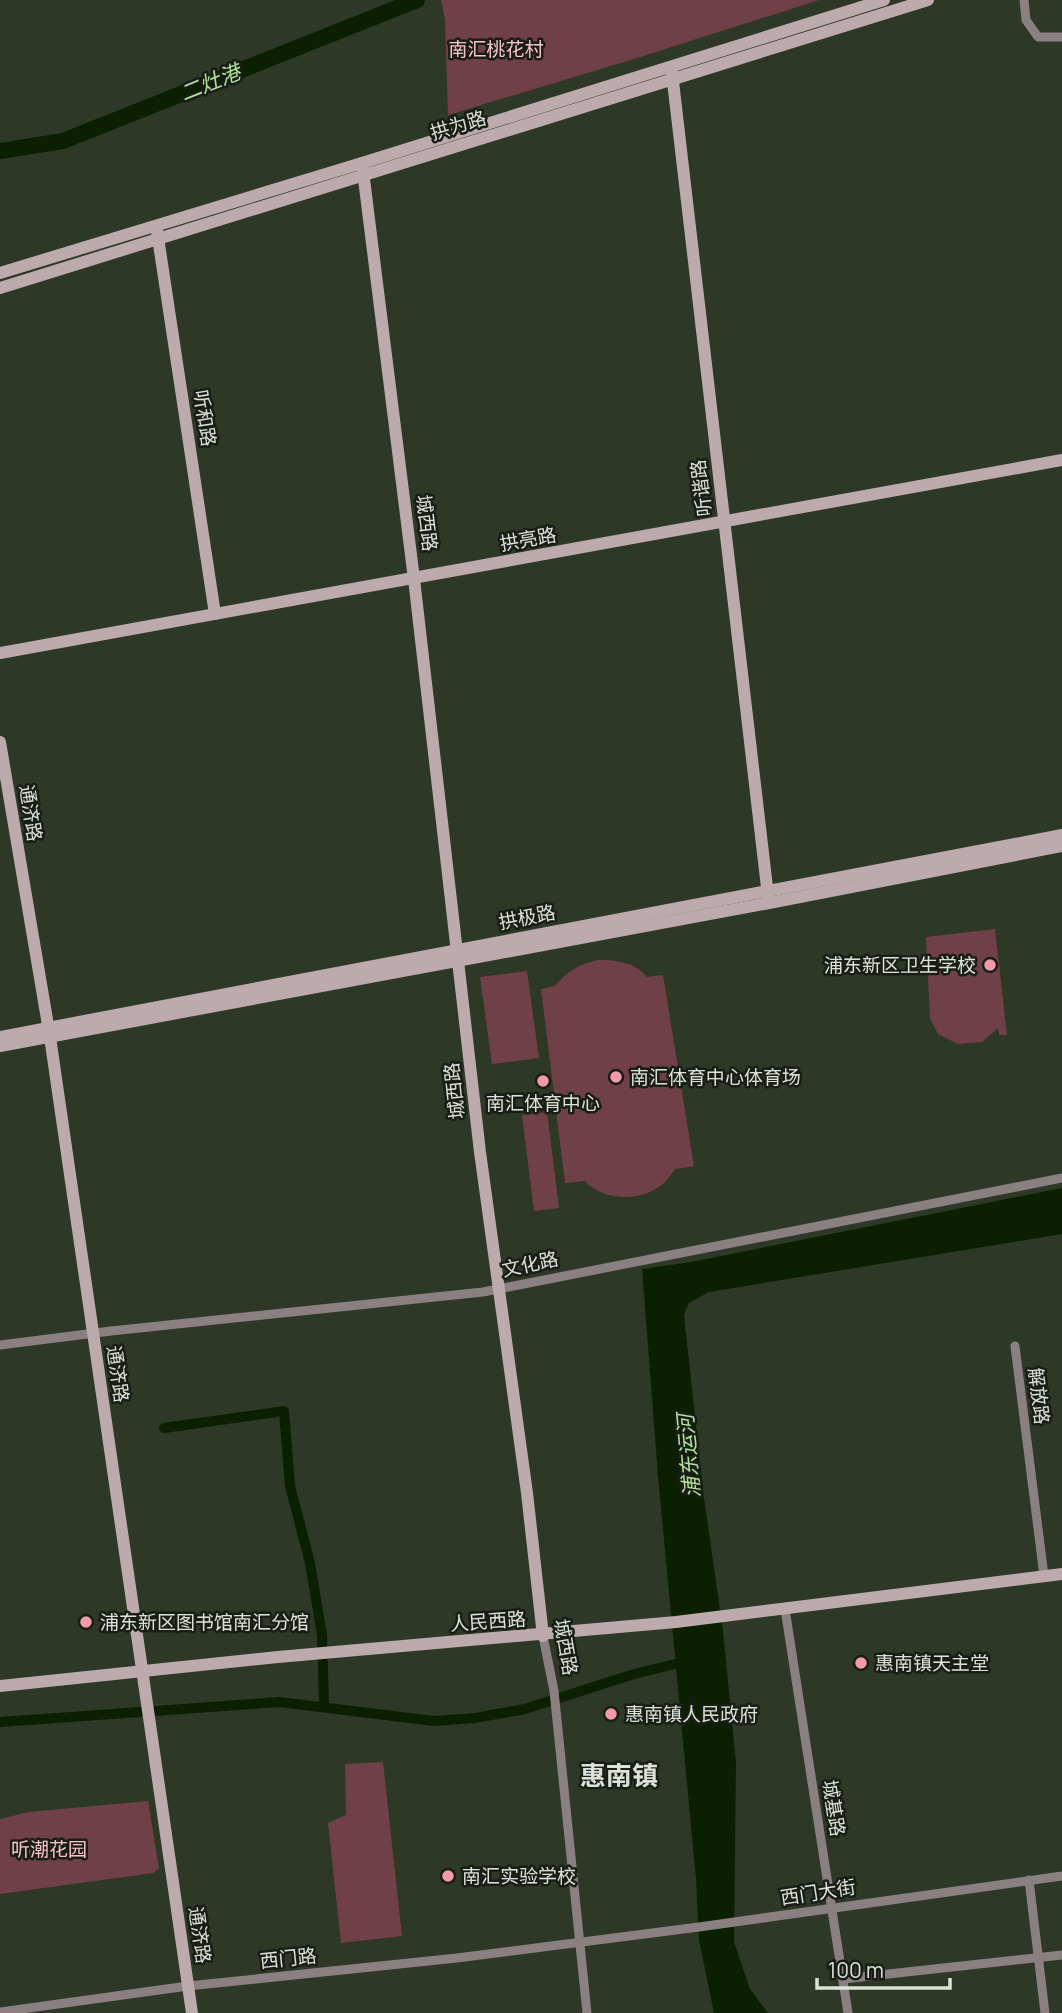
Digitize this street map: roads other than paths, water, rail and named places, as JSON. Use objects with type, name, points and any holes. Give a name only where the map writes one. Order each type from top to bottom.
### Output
[{"type":"street","name":"拱为路","points":[[672,74],[884,0]]},
{"type":"street","name":"拱为路","points":[[0,288],[157,233],[672,74],[928,0]]},
{"type":"street","points":[[1024,0],[1026,20],[1038,37],[1062,37]]},
{"type":"street","name":"听谐路","points":[[672,74],[768,897]]},
{"type":"street","name":"城西路","points":[[363,170],[459,954],[480,1152],[543,1636],[554,1691],[587,2013]]},
{"type":"street","name":"拱为路","points":[[0,273],[157,233]]},
{"type":"street","name":"听和路","points":[[157,233],[215,614]]},
{"type":"street","name":"拱亮路","points":[[0,653],[1062,460]]},
{"type":"street","name":"通济路","points":[[0,742],[49,1032],[192,2013]]},
{"type":"street","name":"拱极路","points":[[768,897],[1062,835]]},
{"type":"street","name":"拱极路","points":[[0,1037],[49,1032],[768,897],[1062,846]]},
{"type":"street","name":"拱极路","points":[[0,1046],[49,1032]]},
{"type":"street","name":"文化路","points":[[0,1345],[499,1289],[1062,1178]]},
{"type":"street","name":"解放路","points":[[1015,1346],[1044,1576]]},
{"type":"street","name":"人民西路","points":[[0,1686],[291,1656],[543,1636],[676,1622],[1062,1574]]},
{"type":"street","name":"城基路","points":[[785,1609],[848,2013]]},
{"type":"street","name":"西门大街","points":[[580,1942],[1062,1876]]},
{"type":"street","points":[[1029,1880],[1045,2013]]},
{"type":"street","name":"西门路","points":[[0,2012],[188,1986],[580,1942]]},
{"type":"street","points":[[843,1979],[1062,1955]]},
{"type":"water","name":"浦东运河","points":[[1062,1188],[1062,1234],[709,1292],[689,1303],[684,1315],[703,1491],[723,1631],[736,1762],[734,1942],[750,1989],[768,2013],[714,2013],[699,1940],[696,1879],[658,1476],[642,1269],[691,1262]]},
{"type":"waterway","name":"二灶港","points":[[0,151],[63,141],[417,0]]},
{"type":"waterway","points":[[164,1428],[284,1411],[290,1486],[310,1563],[322,1635],[324,1706]]},
{"type":"waterway","points":[[0,1722],[279,1702],[434,1721],[475,1718],[525,1709],[634,1674],[687,1661]]},
{"type":"place","name":"浦东新区卫生学校","points":[[990,965]]},
{"type":"place","name":"南汇体育中心体育场","points":[[616,1077]]},
{"type":"place","name":"南汇体育中心","points":[[543,1081]]},
{"type":"place","name":"浦东新区图书馆南汇分馆","points":[[86,1622]]},
{"type":"place","name":"惠南镇天主堂","points":[[861,1663]]},
{"type":"place","name":"惠南镇人民政府","points":[[611,1714]]},
{"type":"place","name":"南汇实验学校","points":[[448,1876]]},
{"type":"district","name":"惠南镇","points":[[619,1775]]},
{"type":"park label","name":"南汇桃花村","points":[[496,49]]},
{"type":"park label","name":"听潮花园","points":[[49,1849]]}]
